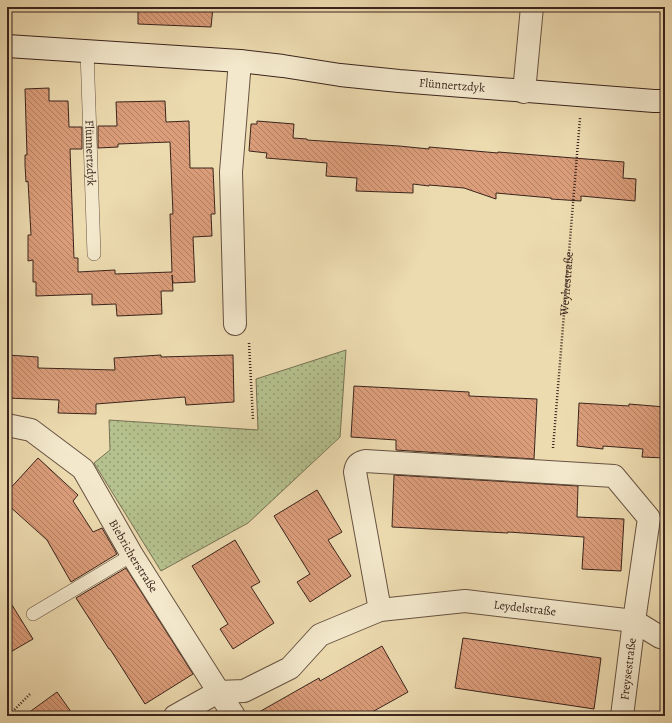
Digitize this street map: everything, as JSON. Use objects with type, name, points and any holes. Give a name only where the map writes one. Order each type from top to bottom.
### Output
[{"type":"street","points":[[524,92],[532,7]]},
{"type":"street","name":"Flünnertzdyk","points":[[7,46],[240,61],[367,78],[524,92],[654,101],[665,100]]},
{"type":"street","points":[[235,324],[231,172],[240,61]]},
{"type":"street","name":"Biebricherstraße","points":[[7,425],[31,430],[83,469],[132,555],[234,716]]},
{"type":"street","points":[[380,610],[355,472],[358,464],[365,461],[551,471],[614,476],[649,518],[634,621]]},
{"type":"street","name":"Leydelstraße","points":[[175,716],[218,692],[244,691],[290,668],[320,635],[380,610],[465,601],[634,621],[660,637],[665,638]]},
{"type":"street","name":"Freysestraße","points":[[622,716],[634,621]]},
{"type":"lane","name":"Flünnertzdyk","points":[[87,51],[94,254]]},
{"type":"lane","points":[[33,614],[132,555]]},
{"type":"path","name":"Weyhestraße","points":[[551,471],[582,96]]},
{"type":"path","points":[[235,324],[249,339],[253,420]]},
{"type":"path","points":[[8,716],[30,694]]},
{"type":"green space","points":[[346,350],[340,437],[248,523],[161,571],[94,463],[110,450],[109,420],[258,430],[256,379]]},
{"type":"building","points":[[138,7],[213,7],[211,27],[138,24]]},
{"type":"building","points":[[49,88],[49,101],[68,101],[69,127],[82,127],[82,149],[70,149],[74,258],[78,258],[78,272],[115,270],[115,274],[172,272],[170,214],[173,214],[170,142],[118,144],[118,147],[98,148],[98,126],[117,126],[116,102],[165,101],[166,122],[189,121],[190,168],[213,168],[215,214],[211,214],[212,236],[193,237],[195,282],[173,283],[172,275],[173,291],[161,291],[162,314],[117,316],[116,304],[92,305],[92,294],[36,296],[36,282],[33,282],[33,260],[28,261],[28,235],[31,235],[28,181],[26,182],[25,165],[25,155],[27,155],[25,89]]},
{"type":"building","points":[[257,121],[294,124],[293,138],[307,140],[429,149],[429,147],[624,162],[623,178],[636,179],[635,201],[581,196],[581,201],[496,193],[496,199],[464,188],[413,184],[413,193],[356,191],[357,178],[326,176],[327,163],[266,158],[267,153],[249,151],[251,124],[257,124]]},
{"type":"building","points":[[7,355],[38,357],[38,368],[115,370],[114,358],[161,355],[161,357],[233,355],[234,402],[186,405],[185,397],[96,404],[96,414],[58,413],[59,400],[7,398]]},
{"type":"building","points":[[354,386],[469,392],[469,396],[537,399],[534,459],[396,450],[396,440],[351,437]]},
{"type":"building","points":[[579,403],[629,406],[629,404],[665,407],[665,458],[642,457],[643,449],[603,446],[603,449],[577,446]]},
{"type":"building","points":[[38,458],[78,495],[73,501],[93,532],[102,528],[117,554],[71,582],[47,540],[7,504],[7,492]]},
{"type":"building","points":[[394,475],[578,486],[577,517],[624,519],[621,571],[582,569],[584,537],[392,527]]},
{"type":"building","points":[[317,490],[342,532],[328,540],[351,576],[310,602],[297,582],[310,574],[274,516]]},
{"type":"building","points":[[235,540],[260,582],[251,587],[274,623],[233,649],[220,629],[228,624],[192,566]]},
{"type":"building","points":[[126,568],[193,674],[145,704],[76,598]]},
{"type":"building","points":[[7,597],[33,639],[7,654]]},
{"type":"building","points":[[463,638],[601,658],[594,709],[455,688]]},
{"type":"building","points":[[382,646],[408,692],[365,716],[252,716],[319,678],[320,681]]},
{"type":"building","points":[[57,692],[74,716],[24,716]]}]
